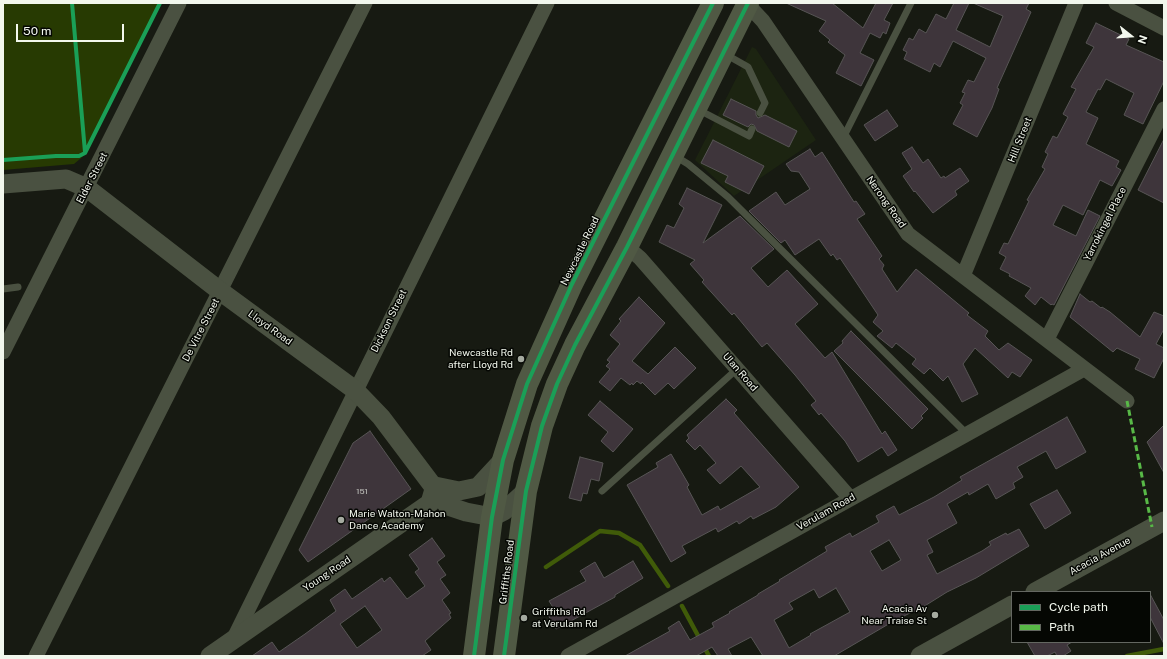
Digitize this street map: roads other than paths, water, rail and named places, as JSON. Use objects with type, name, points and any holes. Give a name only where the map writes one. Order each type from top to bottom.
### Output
[{"type":"highway","name":"Newcastle Road","points":[[492,518],[504,460],[527,384],[547,336],[713,3]]},
{"type":"highway","points":[[526,491],[542,426],[557,384],[575,345],[627,247],[673,155],[747,3]]},
{"type":"highway","name":"Griffiths Road","points":[[504,656],[526,491]]},
{"type":"highway","points":[[474,656],[492,518]]},
{"type":"street","name":"Elder Street","points":[[3,352],[179,3]]},
{"type":"street","name":"De Vitre Street","points":[[36,656],[365,3]]},
{"type":"street","name":"Dickson Street","points":[[233,640],[547,3]]},
{"type":"street","name":"Nerong Road","points":[[747,3],[763,21],[908,234],[1127,401]]},
{"type":"street","name":"Hill Street","points":[[963,276],[1076,3]]},
{"type":"street","points":[[1116,3],[1164,28]]},
{"type":"street","name":"Yarrokingel Place","points":[[1047,339],[1164,109]]},
{"type":"street","name":"Lloyd Road","points":[[3,184],[66,179],[87,188],[220,291],[355,390],[381,417],[435,486],[448,506],[492,518]]},
{"type":"street","name":"Ulan Road","points":[[627,247],[640,258],[850,498]]},
{"type":"street","name":"Verulam Road","points":[[568,656],[1084,369]]},
{"type":"street","points":[[435,486],[459,491],[478,487],[504,460]]},
{"type":"street","name":"Young Road","points":[[210,656],[430,503],[435,486]]},
{"type":"street","points":[[492,518],[504,512],[526,491]]},
{"type":"street","name":"Acacia Avenue","points":[[1038,591],[1164,521]]},
{"type":"street","points":[[920,656],[1011,606]]},
{"type":"lane","points":[[843,139],[911,3]]},
{"type":"lane","points":[[723,53],[748,67],[765,103],[760,113]]},
{"type":"lane","points":[[696,108],[749,136],[752,129]]},
{"type":"lane","points":[[673,155],[688,164],[728,197],[967,434]]},
{"type":"lane","points":[[3,289],[18,287]]},
{"type":"lane","points":[[602,491],[737,369]]},
{"type":"waterway","points":[[546,567],[600,531],[619,533],[640,545],[668,586]]},
{"type":"waterway","points":[[682,606],[709,656]]},
{"type":"waterway","points":[[1127,656],[1164,649]]},
{"type":"place","name":"Newcastle Rd after Lloyd Rd","points":[[521,359]]},
{"type":"place","name":"Marie Walton-Mahon Dance Academy","points":[[341,520]]},
{"type":"place","name":"Acacia Av Near Traise St","points":[[935,615]]},
{"type":"place","name":"Griffiths Rd at Verulam Rd","points":[[524,618]]}]
